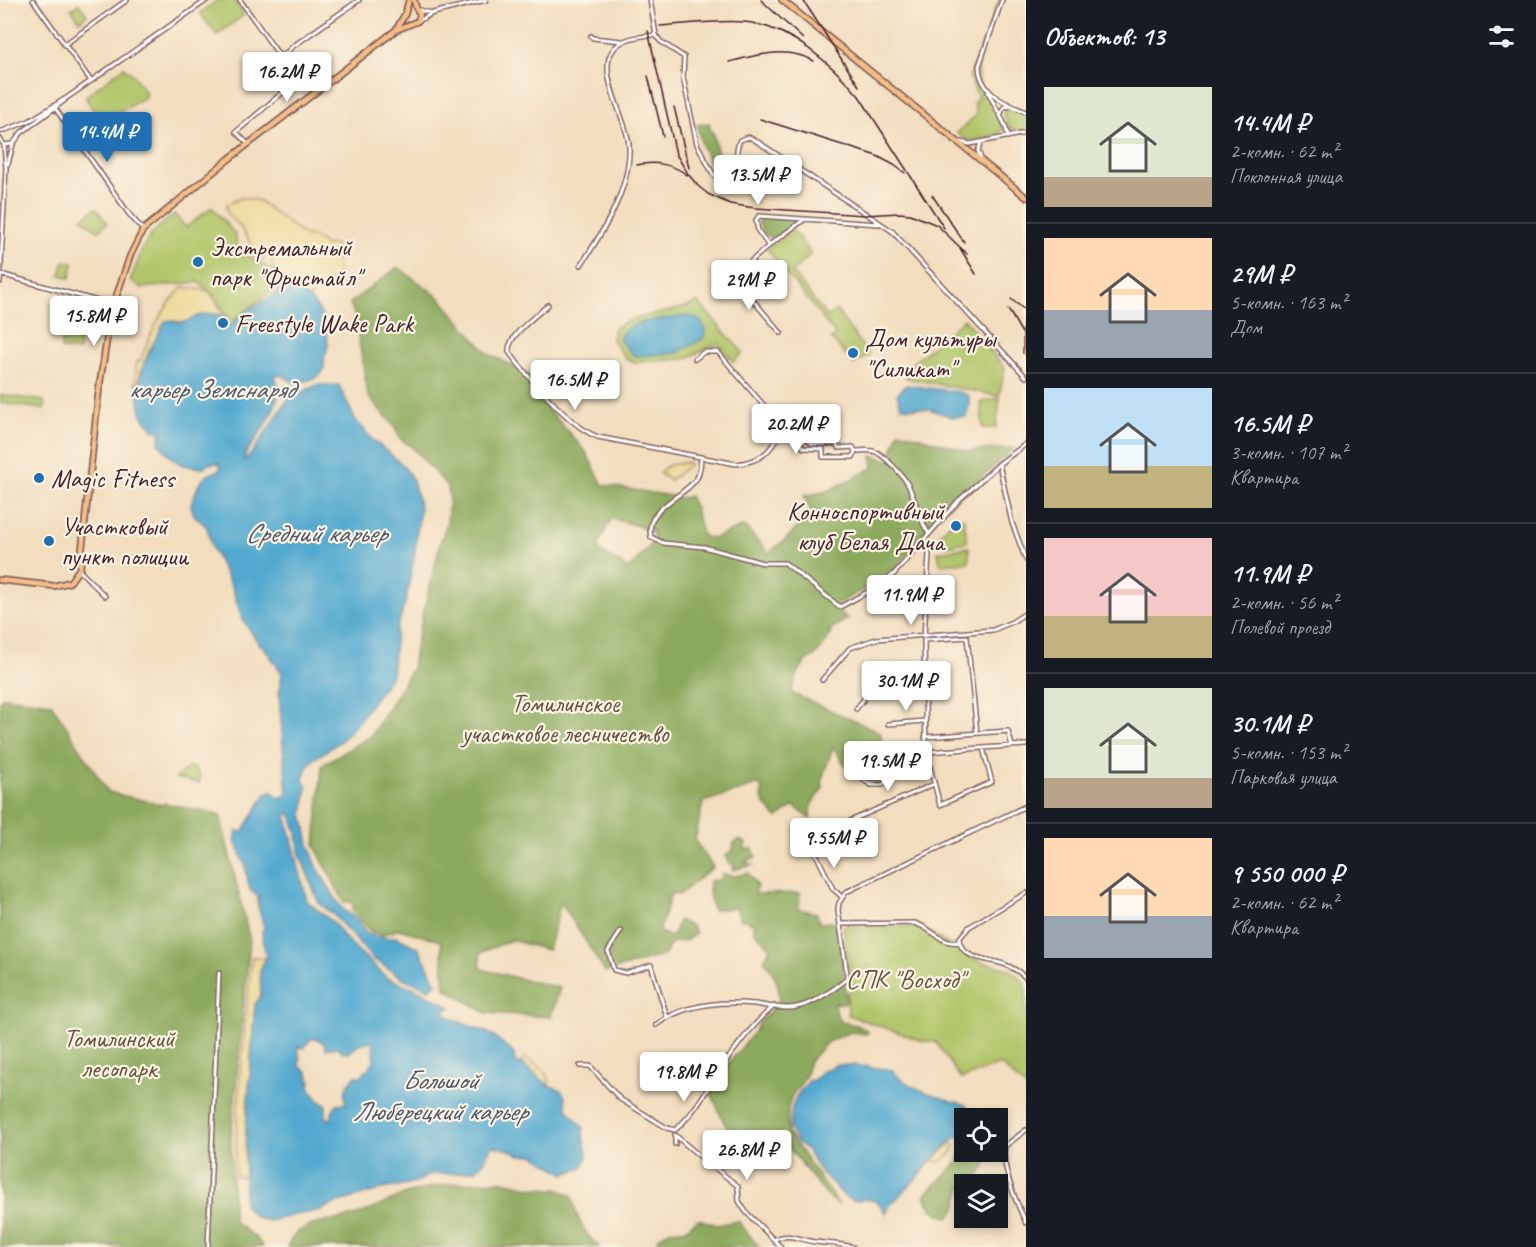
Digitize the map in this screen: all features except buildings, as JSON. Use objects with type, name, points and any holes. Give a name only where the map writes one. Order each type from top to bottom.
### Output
[{"type":"main road","points":[[396,30],[406,13],[409,0]]},
{"type":"main road","points":[[0,580],[54,586],[70,582],[79,570],[112,305],[130,256],[143,230],[248,144],[396,30],[418,21],[421,16],[414,0]]},
{"type":"main road","points":[[782,0],[1026,197]]},
{"type":"main road","points":[[1026,320],[1026,354]]},
{"type":"street","points":[[33,0],[91,81]]},
{"type":"street","points":[[64,45],[127,0]]},
{"type":"street","points":[[2,135],[68,97],[207,0]]},
{"type":"street","points":[[240,0],[281,58],[282,71],[290,84],[236,132],[248,144]]},
{"type":"street","points":[[281,58],[292,47],[359,0]]},
{"type":"street","points":[[418,21],[433,13],[486,0]]},
{"type":"street","points":[[650,0],[660,41],[684,57],[683,77],[698,144],[706,164],[718,179],[726,184],[732,180],[736,168],[738,143],[743,138],[749,137],[898,236],[1026,377]]},
{"type":"street","points":[[1002,0],[979,66],[981,78],[1008,137]]},
{"type":"street","points":[[412,23],[406,19],[406,13],[410,8],[433,13]]},
{"type":"street","points":[[591,36],[624,41],[657,35]]},
{"type":"street","points":[[581,266],[615,209],[627,166],[628,136],[607,74],[608,59],[612,51],[624,41]]},
{"type":"street","points":[[987,91],[1026,112]]},
{"type":"street","points":[[6,168],[16,139],[31,124],[68,97]]},
{"type":"street","points":[[1000,116],[1005,107],[1013,106]]},
{"type":"street","points":[[55,108],[129,214],[143,230]]},
{"type":"street","points":[[2,135],[15,133],[16,139]]},
{"type":"street","points":[[952,138],[970,144],[1026,134]]},
{"type":"street","points":[[0,282],[6,168],[2,135]]},
{"type":"street","points":[[982,142],[978,147],[978,152],[984,163]]},
{"type":"street","points":[[4,145],[13,144]]},
{"type":"street","points":[[769,246],[756,227],[756,220],[759,216],[880,224]]},
{"type":"street","points":[[781,333],[733,277],[805,219]]},
{"type":"street","points":[[0,274],[112,305]]},
{"type":"street","points":[[548,305],[513,338],[509,349],[510,354],[567,417],[587,433],[736,464],[759,459],[772,447],[790,422],[812,444],[837,444],[838,448],[853,447],[855,451],[875,451],[897,471],[909,486],[919,515],[929,534]]},
{"type":"street","points":[[695,359],[704,352],[718,352],[784,429],[804,448],[823,449],[823,457],[853,457],[855,451]]},
{"type":"street","points":[[701,457],[699,473],[694,481],[655,515],[650,531],[651,537],[656,541],[722,550],[763,563],[785,563],[840,607],[880,585],[907,561],[959,500],[999,464],[1026,444]]},
{"type":"street","points":[[999,464],[1012,523],[1026,560]]},
{"type":"street","points":[[924,540],[929,554],[924,638],[925,737],[926,752],[940,805],[992,782],[983,748]]},
{"type":"street","points":[[79,570],[105,596]]},
{"type":"street","points":[[924,638],[993,630],[1026,613]]},
{"type":"street","points":[[822,680],[848,651],[881,638],[967,637],[977,733]]},
{"type":"street","points":[[856,709],[875,685],[924,677]]},
{"type":"street","points":[[888,724],[925,722]]},
{"type":"street","points":[[925,737],[1008,731],[1012,746]]},
{"type":"street","points":[[862,778],[871,785],[882,785],[926,752],[1026,745]]},
{"type":"street","points":[[850,820],[934,784]]},
{"type":"street","points":[[656,1025],[666,1017],[703,1005],[740,1003],[793,1008],[804,1005],[846,980],[838,910],[842,897],[853,888],[1026,806]]},
{"type":"street","points":[[814,850],[830,885],[842,897]]},
{"type":"street","points":[[1026,893],[969,927],[959,942],[959,945],[971,956],[1008,965],[1026,978]]},
{"type":"street","points":[[840,924],[914,923],[925,927],[947,942],[959,942]]},
{"type":"street","points":[[621,931],[608,951],[615,970],[626,973],[651,965],[666,1017]]},
{"type":"street","points":[[208,1247],[219,973]]},
{"type":"street","points":[[675,1144],[675,1132],[755,1024],[774,1006]]},
{"type":"street","points":[[580,1066],[590,1066],[620,1099],[675,1132],[697,1154],[738,1186],[740,1201],[746,1212],[781,1247]]},
{"type":"street","points":[[1026,1130],[1005,1146],[1004,1152],[1010,1182],[1026,1223]]},
{"type":"street","points":[[774,1240],[780,1236],[794,1237],[815,1242],[842,1243],[853,1247]]},
{"type":"green space","points":[[218,0],[234,0],[244,15],[217,35],[200,13]]},
{"type":"green space","points":[[999,0],[1001,0],[980,53],[978,75],[982,89],[1002,126],[1002,131],[998,135],[968,141],[957,133],[976,115],[974,103],[978,97],[969,77]]},
{"type":"green space","points":[[79,4],[87,15],[80,21],[71,9]]},
{"type":"green space","points":[[124,67],[134,76],[146,93],[145,97],[102,123],[85,97]]},
{"type":"green space","points":[[1010,107],[1026,114],[1026,130],[1017,131],[1011,128],[1003,113]]},
{"type":"green space","points":[[709,123],[722,174],[711,164],[700,139],[697,125]]},
{"type":"green space","name":"Экстремальный парк \"Фристайл\"","points":[[212,207],[235,234],[239,250],[277,274],[277,287],[231,322],[214,295],[198,282],[142,288],[130,281],[143,247],[152,233],[174,214],[186,227]]},
{"type":"green space","points":[[96,208],[107,223],[98,231],[82,218]]},
{"type":"green space","points":[[761,218],[793,219],[795,224],[774,239],[766,235],[761,227],[758,222]]},
{"type":"green space","points":[[793,230],[811,254],[792,272],[827,317],[836,310],[869,355],[854,364],[831,339],[836,335],[767,249]]},
{"type":"green space","points":[[64,261],[73,263],[70,278],[60,275]]},
{"type":"green space","name":"Томилинское участковое лесничество","points":[[398,267],[440,298],[487,353],[525,372],[542,390],[540,400],[586,452],[603,485],[683,498],[689,496],[695,508],[703,537],[715,538],[744,526],[769,553],[812,513],[804,496],[828,491],[873,468],[872,455],[889,461],[899,431],[967,451],[1015,448],[938,516],[893,572],[833,607],[848,619],[829,630],[831,633],[824,645],[818,653],[806,660],[797,675],[791,693],[880,732],[885,760],[879,784],[864,779],[853,768],[847,768],[833,747],[822,779],[823,788],[812,803],[810,819],[794,806],[777,818],[763,801],[762,787],[757,785],[703,802],[695,841],[713,867],[679,895],[671,893],[659,932],[672,937],[679,920],[691,926],[696,933],[687,940],[671,943],[665,955],[605,972],[561,902],[548,950],[511,940],[480,953],[481,969],[560,988],[551,1017],[486,1013],[445,988],[441,941],[399,929],[383,935],[370,931],[352,910],[354,906],[351,902],[344,902],[315,846],[322,765],[371,736],[412,669],[415,648],[447,523],[449,498],[447,486],[411,446],[400,439],[395,427],[368,396],[355,317],[350,303]],"holes":[[[611,519],[652,531],[654,541],[631,567],[625,568],[599,550],[599,543]]]},
{"type":"green space","points":[[698,302],[743,353],[733,362],[718,343],[685,359],[636,362],[626,359],[612,340],[614,328],[624,323]]},
{"type":"green space","points":[[964,319],[1005,368],[999,396],[906,378],[907,368]]},
{"type":"green space","points":[[63,331],[80,332],[79,351],[61,349]]},
{"type":"green space","points":[[1,395],[44,401],[45,407],[43,409],[0,403]]},
{"type":"green space","points":[[1000,398],[996,428],[983,428],[981,402]]},
{"type":"green space","name":"Конноспортивный клуб Белая Дача","points":[[956,517],[964,518],[967,542],[945,546],[939,535]]},
{"type":"green space","points":[[969,547],[969,562],[940,564],[938,552]]},
{"type":"green space","name":"Томилинский лесопарк","points":[[4,697],[51,703],[108,792],[220,815],[250,941],[231,1138],[233,1221],[256,1238],[263,1247],[0,1247],[0,700]]},
{"type":"green space","points":[[189,767],[194,768],[200,776],[199,783],[176,778]]},
{"type":"green space","points":[[739,840],[746,843],[744,849],[753,849],[756,857],[745,862],[753,865],[732,870],[735,866],[729,863],[725,856],[733,850],[734,843]]},
{"type":"green space","points":[[748,873],[757,885],[755,894],[800,893],[799,909],[817,913],[820,923],[837,921],[845,976],[846,1003],[835,1003],[837,1016],[841,1022],[856,1025],[868,1031],[866,1034],[850,1032],[827,1042],[809,1062],[805,1078],[792,1095],[788,1108],[788,1133],[839,1205],[826,1195],[782,1139],[768,1136],[759,1141],[731,1133],[711,1093],[724,1069],[761,1020],[774,1008],[779,998],[775,978],[764,960],[771,948],[754,931],[754,923],[740,919],[736,908],[713,910],[709,894],[709,881],[720,880],[723,874],[734,876]]},
{"type":"green space","name":"СПК \"Восход\"","points":[[845,925],[921,927],[947,944],[957,947],[973,959],[1011,970],[1026,984],[1026,1088],[1000,1064],[961,1079],[936,1042],[923,1041],[848,1015],[847,993],[852,989],[843,927]]},
{"type":"green space","points":[[958,1162],[987,1162],[980,1174],[954,1174],[954,1211],[950,1217],[937,1213],[930,1207],[926,1194]]},
{"type":"green space","points":[[503,1181],[532,1188],[557,1189],[572,1196],[581,1224],[599,1247],[287,1247],[292,1238],[305,1227],[357,1215],[418,1190],[442,1185]]},
{"type":"green space","points":[[698,1219],[717,1225],[738,1221],[759,1247],[654,1247],[660,1236],[672,1230],[684,1230]]},
{"type":"sand","points":[[241,198],[258,200],[305,236],[314,237],[326,246],[335,244],[339,277],[315,288],[310,299],[284,278],[278,282],[277,273],[270,265],[274,260],[263,254],[263,261],[255,263],[252,245],[239,225],[229,216],[227,204]]},
{"type":"sand","points":[[183,287],[209,291],[224,315],[207,315],[187,322],[179,322],[169,328],[150,349],[137,385],[134,384],[137,361],[140,361],[162,313]]},
{"type":"sand","points":[[688,462],[689,465],[670,480],[660,474],[665,467]]},
{"type":"sand","points":[[252,957],[266,958],[260,970],[261,996],[255,1004],[246,1128],[245,1177],[235,1176],[241,1066]]},
{"type":"sand","points":[[526,1058],[544,1070],[550,1081],[548,1085],[521,1063]]},
{"type":"sand","points":[[952,1142],[954,1145],[952,1153],[940,1162],[932,1161]]},
{"type":"water","points":[[285,281],[306,296],[318,309],[325,324],[328,339],[324,369],[316,377],[296,384],[280,374],[275,377],[278,384],[276,401],[244,460],[252,453],[289,398],[317,385],[339,385],[355,419],[373,440],[402,464],[413,480],[420,508],[406,600],[396,630],[392,675],[341,741],[314,759],[307,767],[303,780],[307,787],[303,813],[309,845],[317,867],[344,910],[356,918],[367,934],[387,938],[396,937],[419,948],[436,983],[429,989],[403,978],[373,959],[334,915],[319,903],[299,852],[297,832],[290,813],[286,815],[307,901],[334,923],[345,938],[387,978],[414,988],[451,1007],[443,1013],[491,1035],[514,1054],[515,1062],[524,1065],[548,1085],[561,1090],[567,1109],[584,1128],[583,1138],[587,1157],[581,1168],[565,1174],[534,1155],[520,1155],[493,1146],[484,1162],[475,1170],[430,1174],[417,1182],[383,1189],[336,1203],[321,1210],[268,1221],[254,1216],[244,1205],[246,1128],[255,1004],[261,996],[260,970],[266,958],[262,932],[264,927],[258,907],[258,897],[250,890],[245,865],[235,841],[237,831],[243,832],[265,795],[271,791],[279,798],[287,795],[279,695],[282,673],[242,619],[232,587],[212,548],[207,527],[194,515],[191,504],[199,484],[206,476],[221,469],[219,463],[207,464],[204,468],[189,466],[169,455],[159,443],[161,432],[152,430],[152,426],[142,416],[139,406],[139,390],[142,369],[165,321],[184,322],[201,315],[217,314],[224,315],[230,326],[243,313],[276,294]],"holes":[[[315,1038],[324,1043],[326,1049],[338,1047],[343,1052],[349,1053],[360,1044],[373,1042],[374,1061],[362,1076],[356,1076],[348,1085],[345,1091],[346,1104],[337,1104],[333,1109],[331,1120],[326,1117],[326,1104],[318,1100],[309,1087],[311,1081],[308,1072],[299,1066],[298,1046],[304,1048],[310,1040]]]},
{"type":"water","points":[[686,316],[699,320],[704,326],[705,334],[703,339],[677,353],[637,356],[633,355],[619,339],[624,332],[639,323]]},
{"type":"water","points":[[906,385],[959,392],[969,396],[966,417],[952,417],[929,409],[901,407],[897,394]]},
{"type":"water","points":[[836,1065],[893,1070],[897,1076],[914,1087],[966,1105],[968,1108],[954,1108],[954,1139],[890,1205],[886,1213],[877,1201],[864,1199],[854,1201],[844,1196],[818,1168],[806,1149],[797,1142],[790,1129],[792,1107],[797,1095],[822,1071]]},
{"type":"railway","points":[[761,0],[803,39]]},
{"type":"railway","points":[[803,0],[859,86]]},
{"type":"railway","points":[[660,26],[744,22],[777,31],[808,48],[836,71],[859,96],[944,228]]},
{"type":"railway","points":[[648,31],[676,154],[688,174],[708,194],[730,204],[755,208],[865,215],[910,214],[937,225],[967,254]]},
{"type":"railway","points":[[729,62],[772,53],[793,54],[814,61]]},
{"type":"railway","points":[[648,76],[663,136]]},
{"type":"railway","points":[[674,107],[689,168]]},
{"type":"railway","points":[[760,119],[877,156],[905,173]]},
{"type":"railway","points":[[637,165],[663,164],[687,175]]},
{"type":"railway","points":[[932,195],[964,242]]},
{"type":"railway","points":[[960,248],[976,274]]},
{"type":"railway","points":[[1011,299],[1026,311]]},
{"type":"railway","points":[[1008,309],[1026,340]]},
{"type":"place","name":"Экстремальный парк \"Фристайл\"","points":[[198,262]]},
{"type":"place","name":"Freestyle Wake Park","points":[[223,323]]},
{"type":"place","name":"Дом культуры \"Силикат\"","points":[[853,353]]},
{"type":"place","name":"Magic Fitness","points":[[39,478]]},
{"type":"place","name":"Конноспортивный клуб Белая Дача","points":[[956,526]]},
{"type":"place","name":"Участковый пункт полиции","points":[[49,541]]},
{"type":"water label","name":"карьер Земснаряд","points":[[211,389]]},
{"type":"water label","name":"Средний карьер","points":[[316,533]]},
{"type":"water label","name":"Большой Люберецкий карьер","points":[[440,1096]]}]
